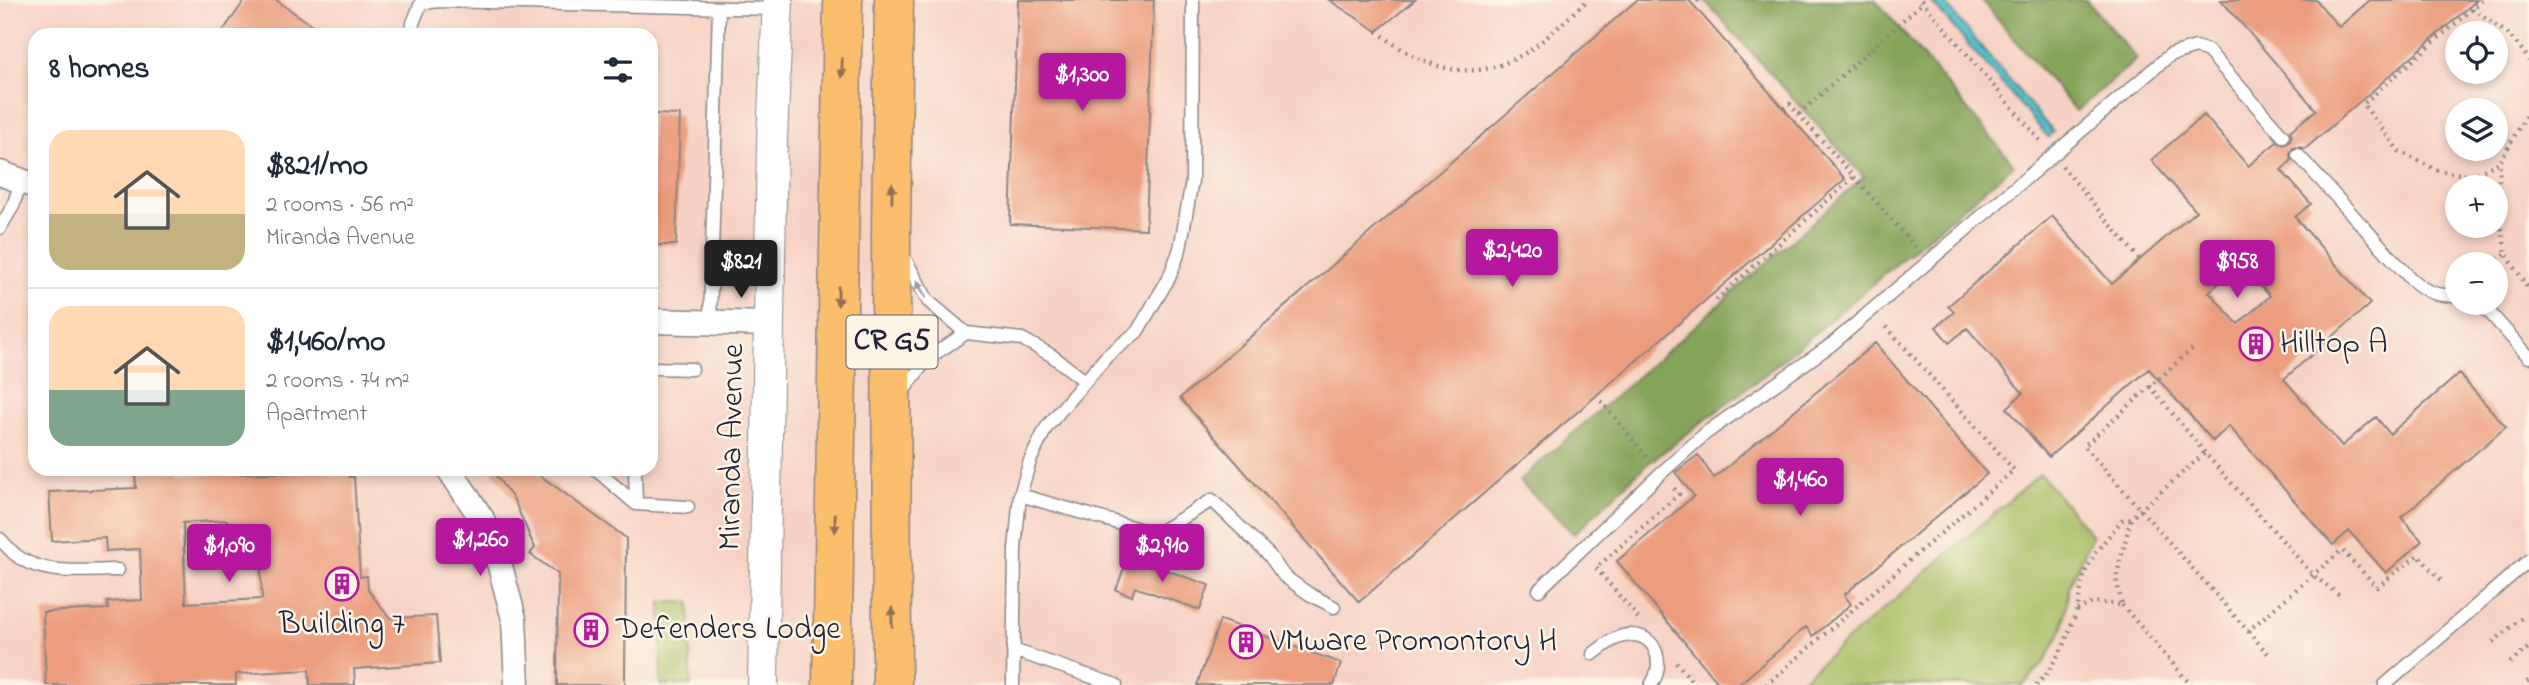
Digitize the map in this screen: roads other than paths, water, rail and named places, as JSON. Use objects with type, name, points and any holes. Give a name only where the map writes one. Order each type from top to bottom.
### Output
[{"type":"highway","name":"CR G5","points":[[832,685],[843,0]]},
{"type":"highway","name":"CR G5","points":[[892,685],[891,233],[894,0]]},
{"type":"street","name":"Miranda Avenue","points":[[763,685],[772,140],[778,4]]},
{"type":"street","points":[[658,321],[770,324]]},
{"type":"street","points":[[454,476],[482,519],[500,566],[514,619],[517,685]]},
{"type":"lane","points":[[1013,685],[1015,549],[1020,495],[1030,461],[1046,428],[1107,356],[1137,332],[1169,278],[1180,249],[1192,181],[1193,0]]},
{"type":"lane","points":[[413,28],[421,3],[440,1],[719,8],[778,4]]},
{"type":"lane","points":[[710,322],[719,8]]},
{"type":"lane","points":[[1539,590],[1706,433],[1831,345],[2170,55],[2196,47],[2208,51],[2283,136]]},
{"type":"lane","points":[[2298,155],[2410,278],[2426,292],[2445,296]]},
{"type":"lane","points":[[0,228],[13,206],[19,180]]},
{"type":"lane","points":[[891,233],[928,301],[966,333],[1022,339],[1051,355],[1085,381]]},
{"type":"lane","points":[[2492,315],[2529,357]]},
{"type":"lane","points":[[892,405],[927,359],[966,333]]},
{"type":"lane","points":[[658,368],[692,369]]},
{"type":"lane","points":[[603,476],[636,504],[688,507]]},
{"type":"lane","points":[[635,476],[636,504]]},
{"type":"lane","points":[[1020,495],[1149,532],[1163,530],[1212,500],[1269,555],[1283,576],[1308,594],[1334,607]]},
{"type":"lane","points":[[0,539],[19,558],[34,565],[66,570],[118,570]]},
{"type":"lane","points":[[2392,683],[2529,560]]},
{"type":"lane","points":[[1593,654],[1616,638],[1634,635],[1646,639],[1656,650],[1659,661],[1659,671],[1651,685]]},
{"type":"lane","points":[[1013,650],[1116,685]]},
{"type":"water","points":[[1930,0],[1942,0],[2053,132],[2048,137]]},
{"type":"place","name":"Hilltop A","points":[[2256,344]]},
{"type":"place","name":"Building 7","points":[[342,584]]},
{"type":"place","name":"Defenders Lodge","points":[[591,630]]},
{"type":"place","name":"VMware Promontory H","points":[[1246,642]]}]
